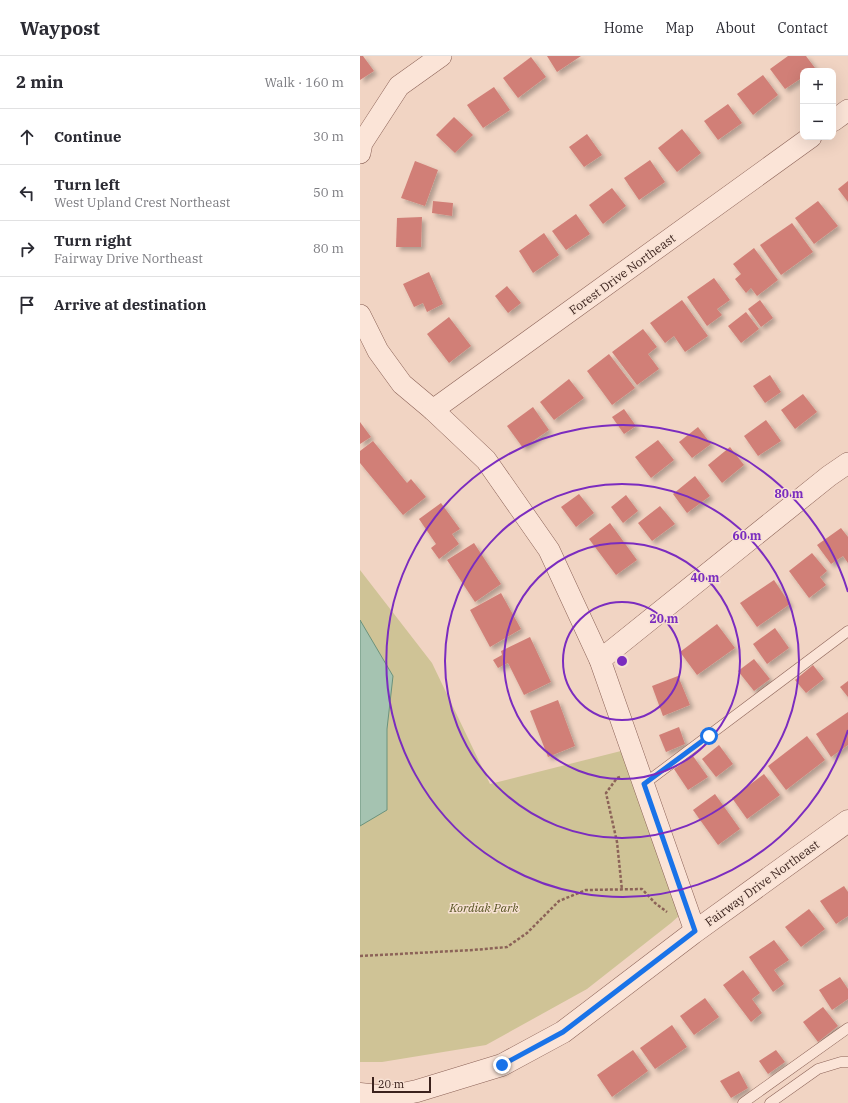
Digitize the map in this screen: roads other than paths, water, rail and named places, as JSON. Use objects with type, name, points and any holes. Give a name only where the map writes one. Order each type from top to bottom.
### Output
[{"type":"street","points":[[360,152],[362,143],[400,86],[428,60]]},
{"type":"street","points":[[836,119],[848,110]]},
{"type":"street","name":"Forest Drive Northeast","points":[[433,410],[807,140]]},
{"type":"street","points":[[360,315],[378,351],[402,384],[433,410],[486,460],[549,550],[600,660],[694,932]]},
{"type":"street","points":[[600,660],[829,476],[848,463]]},
{"type":"street","name":"Fairway Drive Northeast","points":[[360,1094],[389,1100],[502,1065],[563,1032],[694,932],[848,821]]},
{"type":"lane","points":[[640,775],[848,631]]},
{"type":"lane","points":[[743,1103],[848,1028]]},
{"type":"lane","points":[[770,1103],[818,1069],[841,1062],[848,1062]]},
{"type":"park label","name":"Kordiak Park","points":[[484,907]]}]
